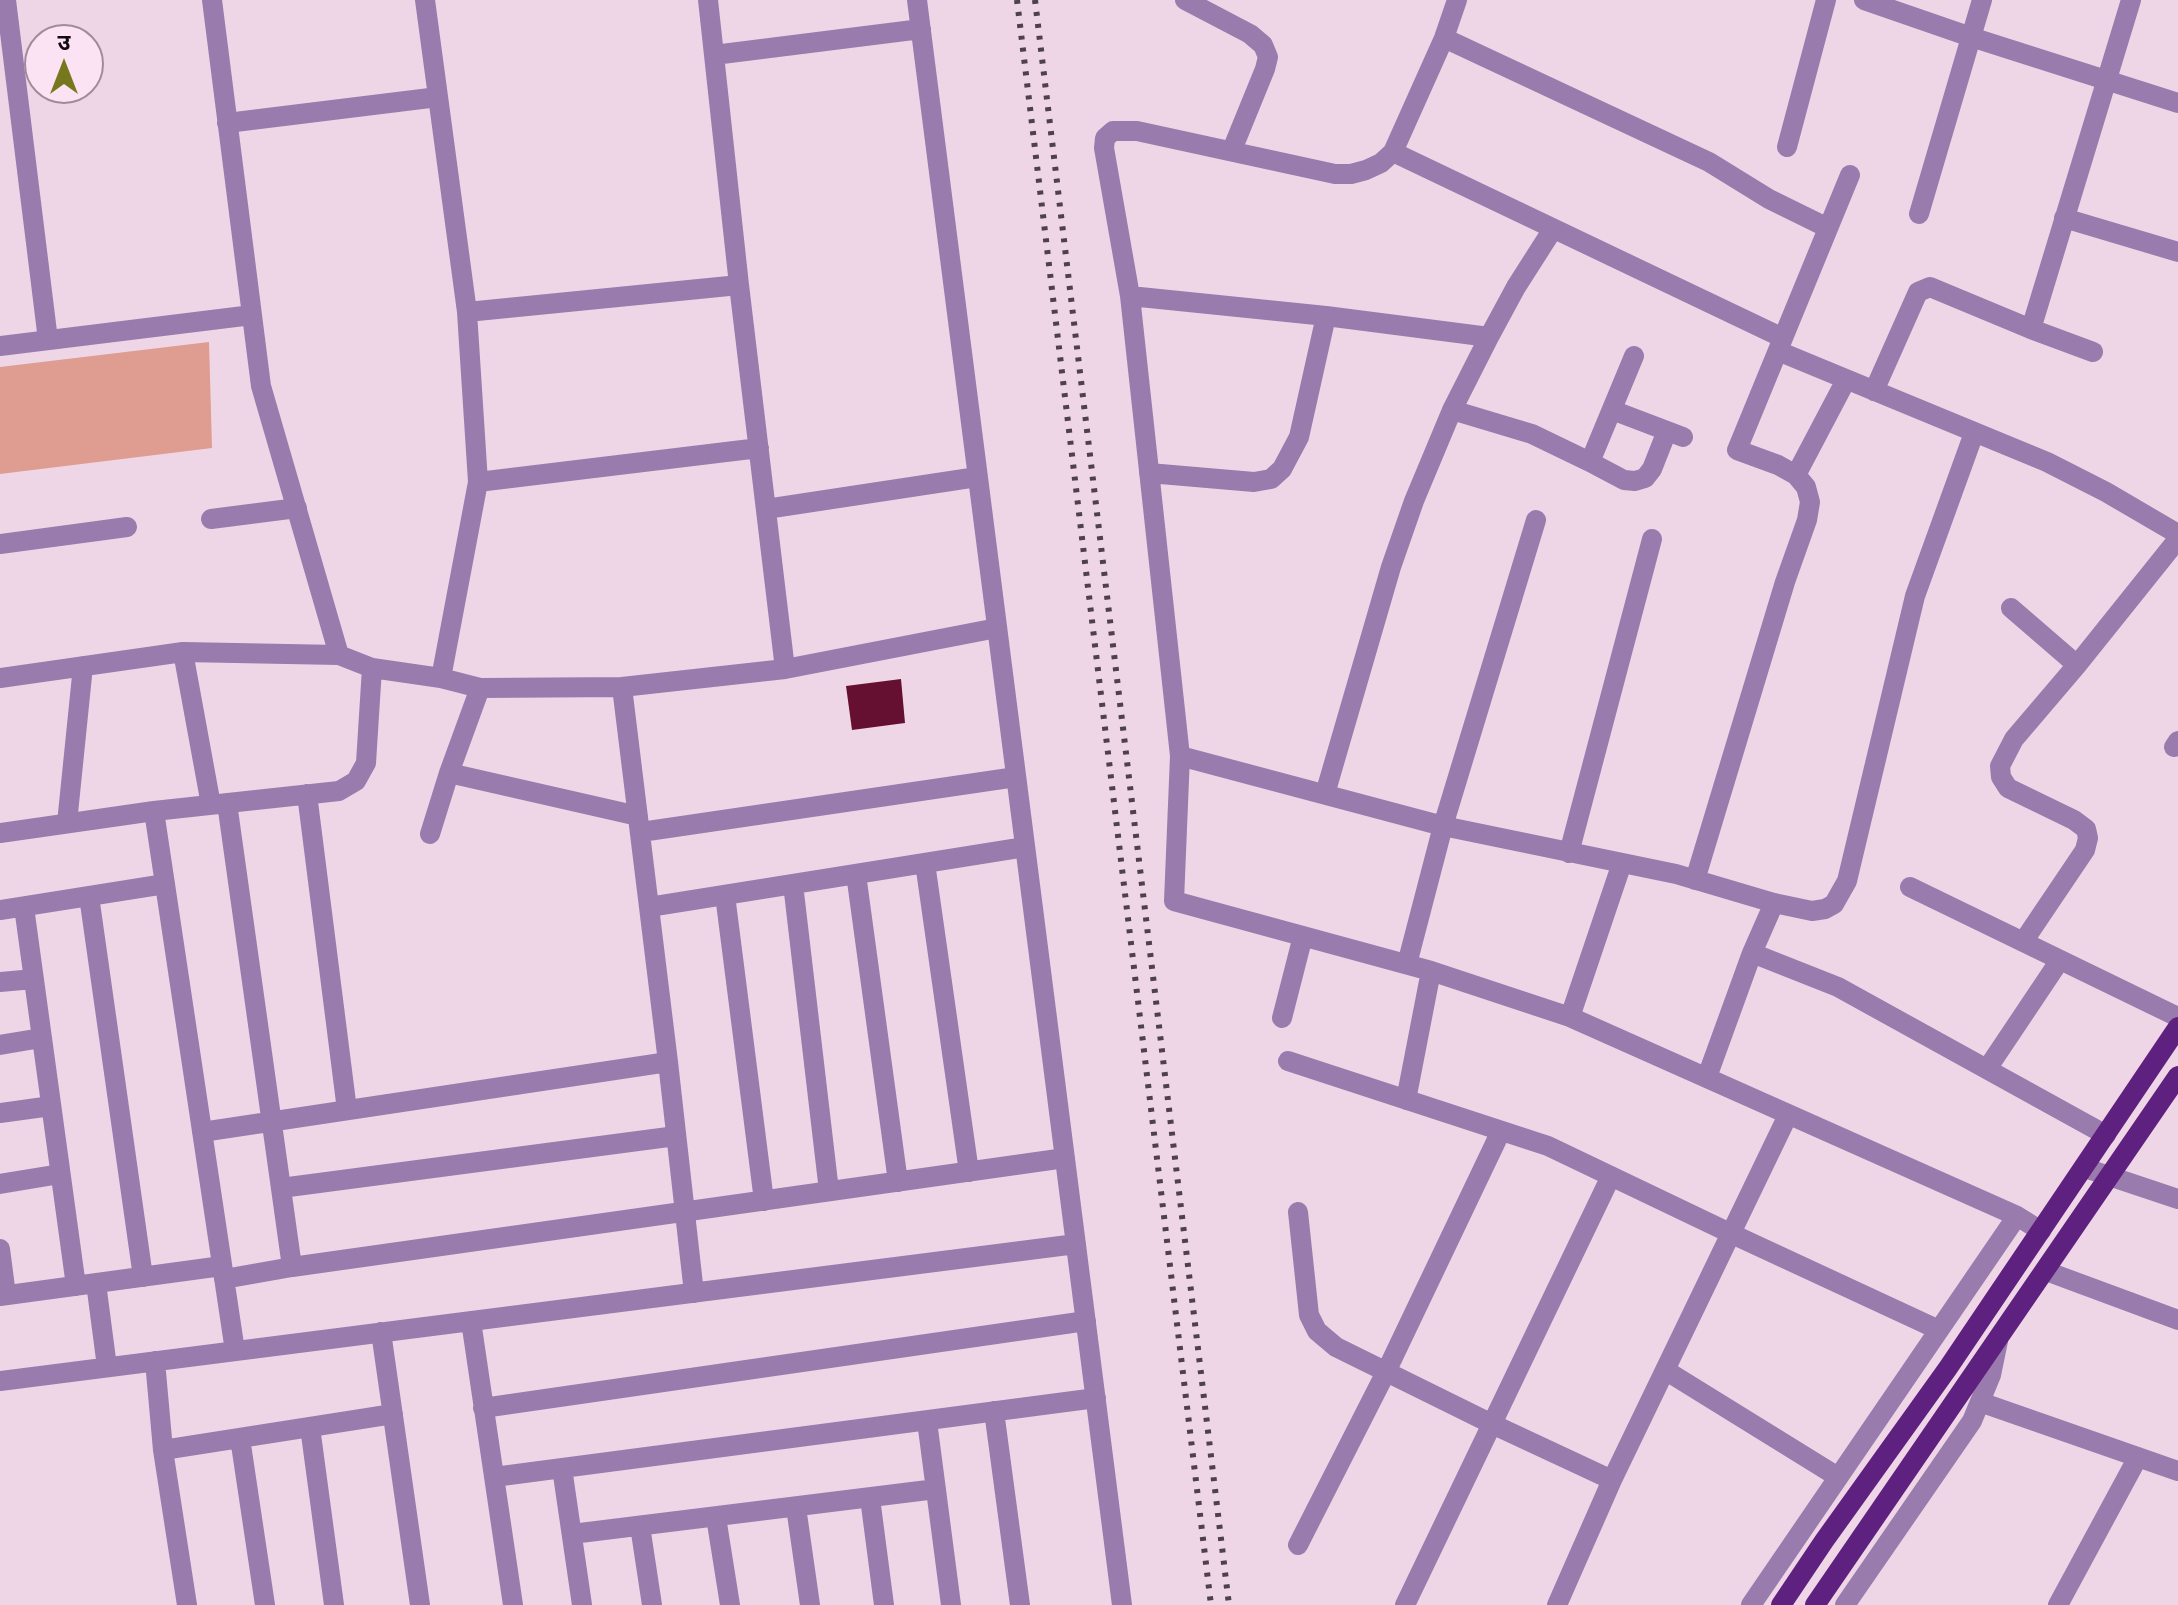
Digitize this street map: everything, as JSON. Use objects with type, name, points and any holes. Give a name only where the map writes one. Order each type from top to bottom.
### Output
[{"type":"main road","points":[[1781,1605],[2085,1168],[2178,1027]]},
{"type":"main road","points":[[1815,1605],[2178,1076]]},
{"type":"street","points":[[6,0],[48,340]]},
{"type":"street","points":[[212,0],[261,386],[339,655]]},
{"type":"street","points":[[425,0],[467,312],[478,482],[441,678]]},
{"type":"street","points":[[708,0],[785,669]]},
{"type":"street","points":[[917,0],[1122,1605]]},
{"type":"street","points":[[1185,0],[1250,34],[1263,45],[1268,57],[1232,150]]},
{"type":"street","points":[[1457,0],[1444,38],[1393,152],[1381,163],[1351,174],[1335,174],[1137,131],[1113,131],[1105,138],[1104,148],[1130,296],[1180,756],[1174,901],[1431,971],[1570,1017],[2017,1216],[2041,1231]]},
{"type":"street","points":[[1787,147],[1826,0]]},
{"type":"street","points":[[1919,214],[1982,0]]},
{"type":"street","points":[[2031,329],[2131,0]]},
{"type":"street","points":[[1868,1],[2178,103]]},
{"type":"street","points":[[714,55],[921,29]]},
{"type":"street","points":[[1444,38],[1709,162],[1769,199],[1828,228]]},
{"type":"street","points":[[227,123],[438,97]]},
{"type":"street","points":[[1393,152],[1553,229],[1846,380],[2085,480],[2178,536],[2077,665],[2014,739],[2000,766],[2001,777],[2008,788],[2074,820],[2086,829],[2088,838],[2085,850],[2023,942]]},
{"type":"street","points":[[1695,880],[1810,502],[1806,487],[1796,475],[1737,450],[1850,175]]},
{"type":"street","points":[[2064,218],[2178,252]]},
{"type":"street","points":[[1325,794],[1398,545],[1452,410],[1516,287],[1553,229]]},
{"type":"street","points":[[467,312],[739,285]]},
{"type":"street","points":[[1874,391],[1913,300],[1918,292],[1930,287],[2093,352]]},
{"type":"street","points":[[1130,296],[1489,337]]},
{"type":"street","points":[[0,346],[252,315]]},
{"type":"street","points":[[1149,473],[1254,482],[1271,479],[1282,469],[1299,437],[1326,316]]},
{"type":"street","points":[[1590,462],[1634,356]]},
{"type":"street","points":[[1796,475],[1846,380]]},
{"type":"street","points":[[1452,410],[1532,434],[1624,480],[1645,478],[1675,434],[1612,410]]},
{"type":"street","points":[[1180,756],[1443,826],[1622,863],[1774,903],[1812,911],[1825,909],[1834,904],[1847,881],[1915,596],[1974,433]]},
{"type":"street","points":[[478,482],[759,448]]},
{"type":"street","points":[[766,509],[977,477]]},
{"type":"street","points":[[211,519],[297,508]]},
{"type":"street","points":[[1407,964],[1443,826],[1536,520]]},
{"type":"street","points":[[0,544],[127,527]]},
{"type":"street","points":[[1569,853],[1652,539]]},
{"type":"street","points":[[2011,608],[2077,665]]},
{"type":"street","points":[[0,678],[183,652],[339,655],[372,668],[441,678],[480,688],[622,687],[785,669],[997,628]]},
{"type":"street","points":[[183,652],[219,804],[273,1121],[292,1267]]},
{"type":"street","points":[[67,823],[83,666]]},
{"type":"street","points":[[0,833],[154,811],[339,791],[356,781],[366,763],[372,668]]},
{"type":"street","points":[[622,687],[694,1293]]},
{"type":"street","points":[[430,834],[480,688]]},
{"type":"street","points":[[449,773],[640,824],[1016,777]]},
{"type":"street","points":[[307,794],[347,1110]]},
{"type":"street","points":[[154,811],[235,1351]]},
{"type":"street","points":[[649,907],[1025,847]]},
{"type":"street","points":[[925,863],[969,1172]]},
{"type":"street","points":[[1570,1017],[1622,863]]},
{"type":"street","points":[[856,874],[898,1182]]},
{"type":"street","points":[[0,910],[165,884]]},
{"type":"street","points":[[793,884],[829,1191]]},
{"type":"street","points":[[1910,887],[2178,1017]]},
{"type":"street","points":[[725,895],[764,1201]]},
{"type":"street","points":[[89,896],[143,1277]]},
{"type":"street","points":[[1707,1077],[1752,953],[1774,903]]},
{"type":"street","points":[[24,907],[60,1174],[107,1367]]},
{"type":"street","points":[[1282,1018],[1303,936]]},
{"type":"street","points":[[1752,953],[1838,987],[2106,1135]]},
{"type":"street","points":[[1987,1069],[2060,960]]},
{"type":"street","points":[[1406,1100],[1431,971]]},
{"type":"street","points":[[0,982],[34,979]]},
{"type":"street","points":[[0,1045],[41,1038]]},
{"type":"street","points":[[1288,1061],[1548,1146],[1939,1330]]},
{"type":"street","points":[[202,1132],[668,1062]]},
{"type":"street","points":[[0,1113],[51,1106]]},
{"type":"street","points":[[1557,1605],[1612,1480],[1788,1115]]},
{"type":"street","points":[[1298,1545],[1386,1372],[1501,1131]]},
{"type":"street","points":[[281,1188],[676,1136]]},
{"type":"street","points":[[0,1249],[3,1296],[143,1277],[292,1267],[1065,1158]]},
{"type":"street","points":[[2085,1168],[2178,1199]]},
{"type":"street","points":[[0,1184],[60,1174]]},
{"type":"street","points":[[1405,1605],[1611,1176]]},
{"type":"street","points":[[1298,1212],[1309,1315],[1317,1331],[1336,1347],[1612,1480]]},
{"type":"street","points":[[1751,1605],[2017,1216]]},
{"type":"street","points":[[0,1381],[1076,1244]]},
{"type":"street","points":[[2046,1271],[2178,1320]]},
{"type":"street","points":[[471,1321],[513,1605]]},
{"type":"street","points":[[483,1408],[1086,1321]]},
{"type":"street","points":[[381,1332],[420,1605]]},
{"type":"street","points":[[1845,1605],[1972,1421],[1991,1375],[1998,1341]]},
{"type":"street","points":[[155,1361],[163,1450],[187,1605]]},
{"type":"street","points":[[1665,1370],[1838,1477]]},
{"type":"street","points":[[494,1477],[1096,1398]]},
{"type":"street","points":[[1980,1402],[2178,1471]]},
{"type":"street","points":[[994,1411],[1020,1605]]},
{"type":"street","points":[[163,1450],[393,1414]]},
{"type":"street","points":[[927,1421],[951,1605]]},
{"type":"street","points":[[310,1427],[334,1605]]},
{"type":"street","points":[[240,1438],[265,1605]]},
{"type":"street","points":[[2058,1605],[2138,1457]]},
{"type":"street","points":[[562,1468],[582,1605]]},
{"type":"street","points":[[572,1534],[936,1489]]},
{"type":"street","points":[[870,1498],[884,1605]]},
{"type":"street","points":[[796,1507],[810,1605]]},
{"type":"street","points":[[716,1517],[730,1605]]},
{"type":"street","points":[[640,1526],[652,1605]]},
{"type":"shaded area","points":[[209,342],[212,448],[0,474],[0,367]]},
{"type":"building","points":[[901,679],[905,723],[852,730],[846,686]]},
{"type":"railway","points":[[1017,0],[1211,1605]]},
{"type":"railway","points":[[1035,0],[1229,1605]]}]
